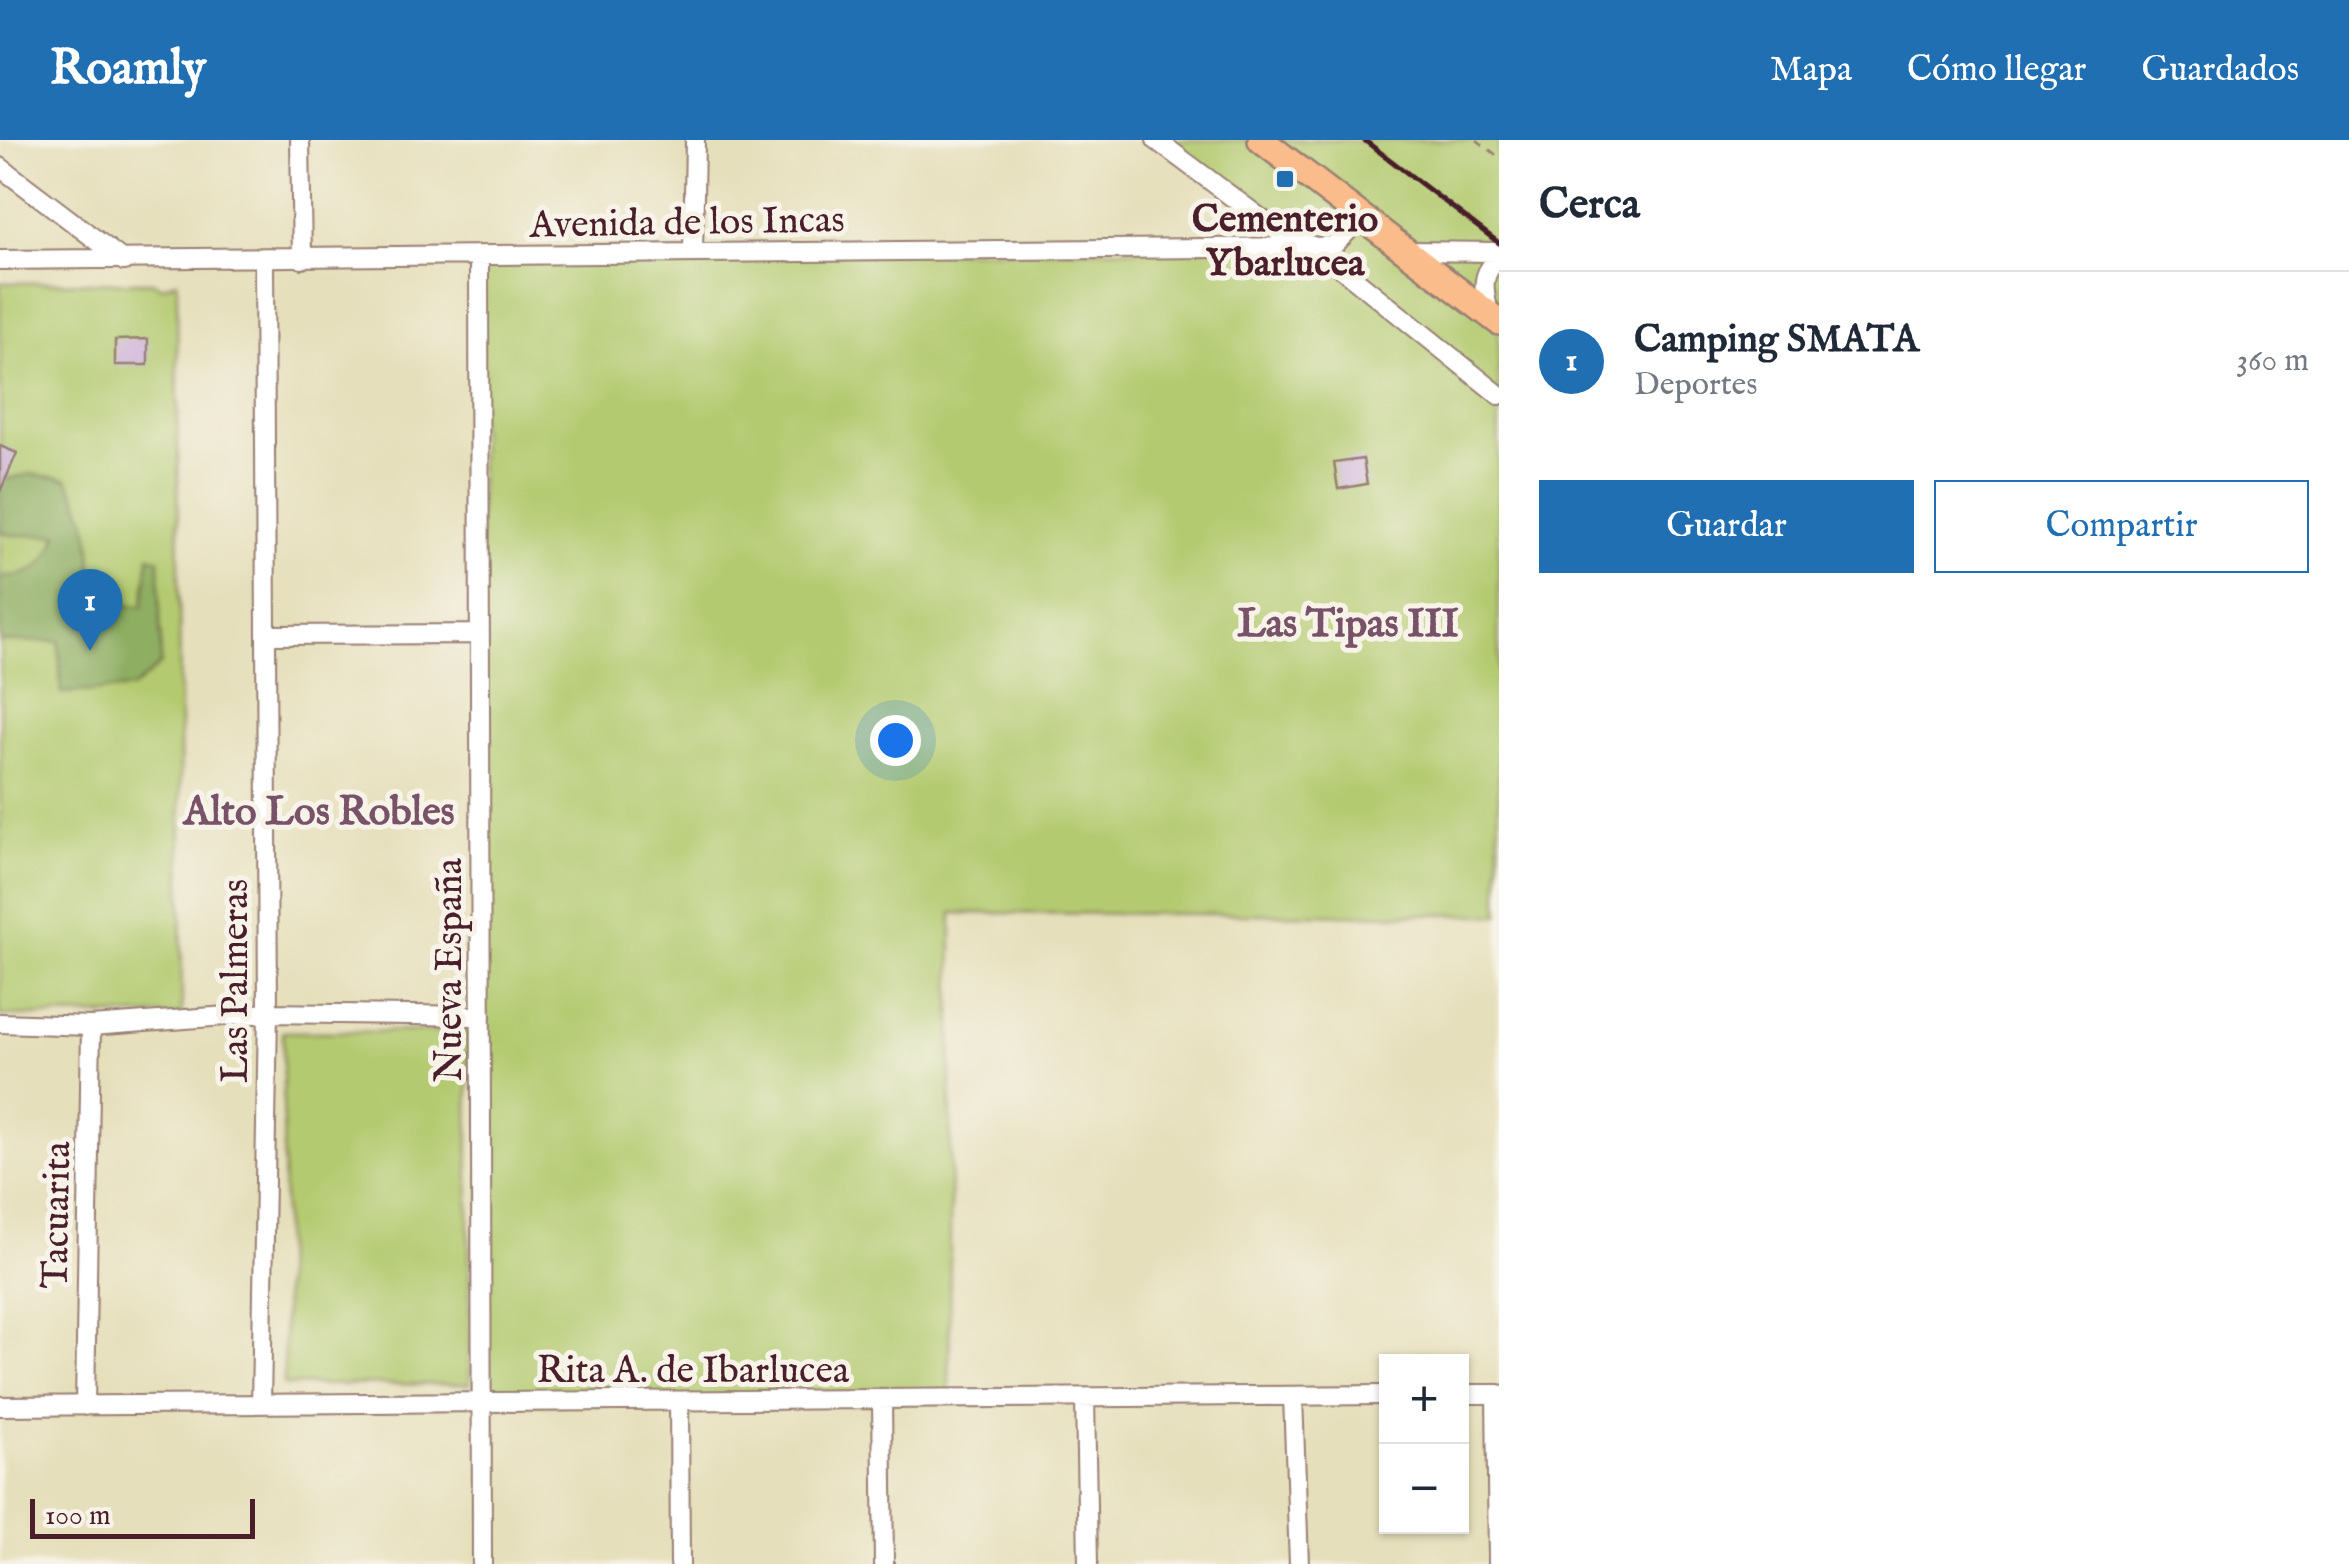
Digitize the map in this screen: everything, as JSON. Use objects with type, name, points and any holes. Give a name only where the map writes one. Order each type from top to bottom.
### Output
[{"type":"highway","points":[[1261,140],[1494,318]]},
{"type":"street","points":[[300,140],[302,258]]},
{"type":"street","points":[[693,253],[695,140]]},
{"type":"street","points":[[1156,140],[1278,232],[1316,247],[1499,394]]},
{"type":"street","points":[[0,168],[124,262]]},
{"type":"street","points":[[1316,247],[1332,246],[1362,217]]},
{"type":"street","name":"Avenida de los Incas","points":[[0,260],[124,262],[1316,247]]},
{"type":"street","points":[[1407,251],[1499,252]]},
{"type":"street","name":"Nueva España","points":[[479,256],[482,1564]]},
{"type":"street","name":"Las Palmeras","points":[[261,1404],[268,1013],[264,259]]},
{"type":"street","points":[[1494,318],[1483,286],[1490,266],[1499,260]]},
{"type":"street","points":[[266,634],[480,634]]},
{"type":"street","points":[[0,1022],[90,1026],[268,1013],[481,1016]]},
{"type":"street","name":"Tacuarita","points":[[86,1406],[90,1026]]},
{"type":"street","points":[[1469,1394],[1497,1394],[1498,1564]]},
{"type":"street","name":"Rita A. de Ibarlucea","points":[[0,1406],[679,1404],[1379,1395]]},
{"type":"street","points":[[1293,1396],[1299,1564]]},
{"type":"street","points":[[1085,1398],[1088,1564]]},
{"type":"street","points":[[882,1401],[884,1564]]},
{"type":"street","points":[[679,1404],[680,1564]]},
{"type":"path","points":[[1477,140],[1499,157]]},
{"type":"green space","points":[[1156,140],[1499,140],[1499,915],[952,913],[949,1400],[482,1403],[479,256],[1312,247]]},
{"type":"green space","points":[[177,281],[182,1015],[0,1016],[0,283],[152,282],[162,287]]},
{"type":"green space","points":[[31,474],[67,479],[76,496],[90,539],[91,604],[143,606],[149,556],[159,559],[161,664],[133,688],[61,693],[59,641],[0,642],[0,576],[30,572],[44,561],[58,535],[10,535],[0,530],[0,480]]},
{"type":"green space","points":[[468,1031],[470,1384],[284,1385],[283,1032]]},
{"type":"building","points":[[148,339],[148,365],[115,365],[115,340]]},
{"type":"building","points":[[0,446],[17,453],[0,492]]},
{"type":"building","points":[[1363,459],[1367,484],[1338,489],[1334,463]]},
{"type":"railway","points":[[1364,140],[1499,243]]},
{"type":"place","name":"Cementerio Ybarlucea","points":[[1285,179]]},
{"type":"place","name":"Camping SMATA","points":[[90,651]]},
{"type":"district","name":"Las Tipas III","points":[[1348,622]]},
{"type":"district","name":"Alto Los Robles","points":[[319,810]]}]
